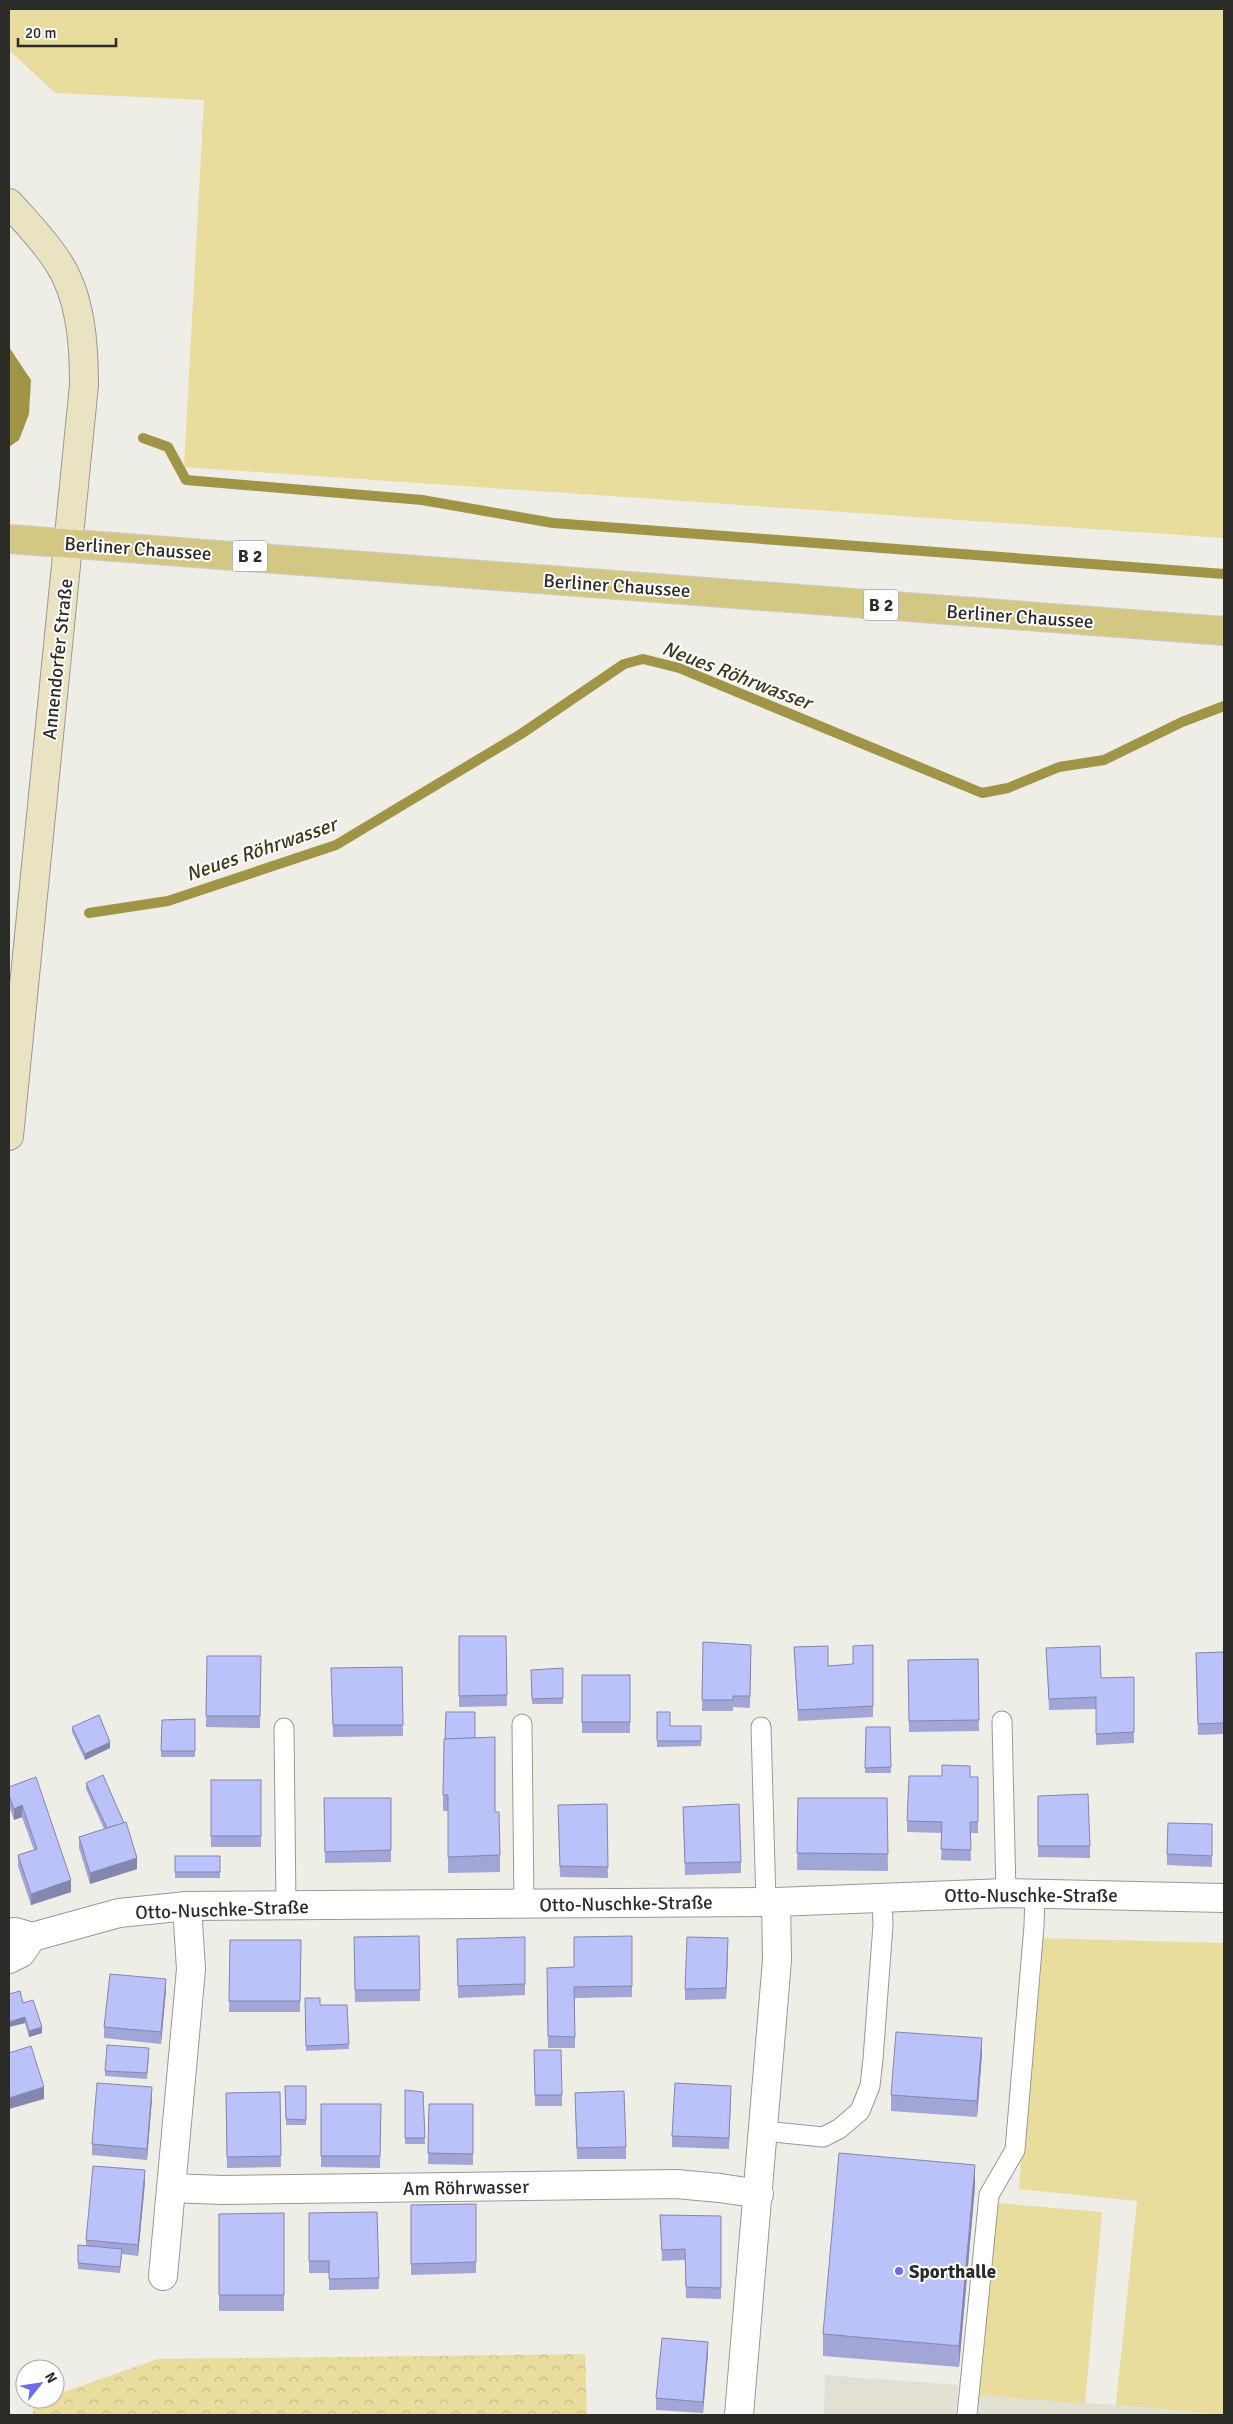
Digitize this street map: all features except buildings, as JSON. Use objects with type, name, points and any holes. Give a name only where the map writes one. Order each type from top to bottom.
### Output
[{"type":"main road","name":"Annendorfer Straße","points":[[9,203],[59,263],[76,303],[84,360],[84,385],[9,1136]]},
{"type":"main road","name":"Berliner Chaussee","points":[[9,539],[1224,631]]},
{"type":"street","name":"Otto-Nuschke-Straße","points":[[9,1959],[21,1953],[20,1935],[119,1913],[187,1906],[771,1902],[1006,1893],[1224,1898]]},
{"type":"street","points":[[739,2415],[759,2194],[777,1960],[771,1902]]},
{"type":"street","points":[[163,2276],[190,1969],[187,1906]]},
{"type":"street","name":"Am Röhrwasser","points":[[172,2188],[222,2190],[676,2184],[759,2194]]},
{"type":"lane","points":[[1002,1720],[1006,1893]]},
{"type":"lane","points":[[522,1724],[524,1904]]},
{"type":"lane","points":[[284,1728],[286,1906]]},
{"type":"lane","points":[[761,1728],[771,1902]]},
{"type":"lane","points":[[967,2415],[989,2195],[1015,2150],[1034,1926],[1035,1893]]},
{"type":"lane","points":[[764,2131],[823,2137],[840,2129],[860,2111],[870,2086],[873,2059],[883,1925],[882,1898]]},
{"type":"shaded area","points":[[9,347],[31,380],[29,414],[19,440],[9,447]]},
{"type":"shaded area","points":[[825,2375],[958,2385],[956,2415],[824,2415]]},
{"type":"shaded area","points":[[979,2395],[1116,2405],[1219,2415],[978,2415]]},
{"type":"green space","points":[[9,9],[1224,9],[1224,538],[184,467],[204,100],[55,93],[9,50]]},
{"type":"green space","points":[[1037,1938],[1224,1943],[1224,2415],[1116,2405],[1137,2201],[1019,2189]]},
{"type":"green space","points":[[996,2203],[1102,2212],[1085,2404],[979,2395]]},
{"type":"green space","points":[[585,2354],[587,2415],[33,2415],[33,2409],[65,2409],[65,2392],[158,2359]]},
{"type":"waterway","points":[[143,438],[168,447],[186,480],[422,500],[553,523],[1224,574]]},
{"type":"waterway","name":"Neues Röhrwasser","points":[[89,913],[168,901],[336,845],[521,734],[624,664],[643,659],[679,668],[982,793],[1008,788],[1059,767],[1104,760],[1182,722],[1224,706]]},
{"type":"place","name":"Sporthalle","points":[[899,2271]]}]
